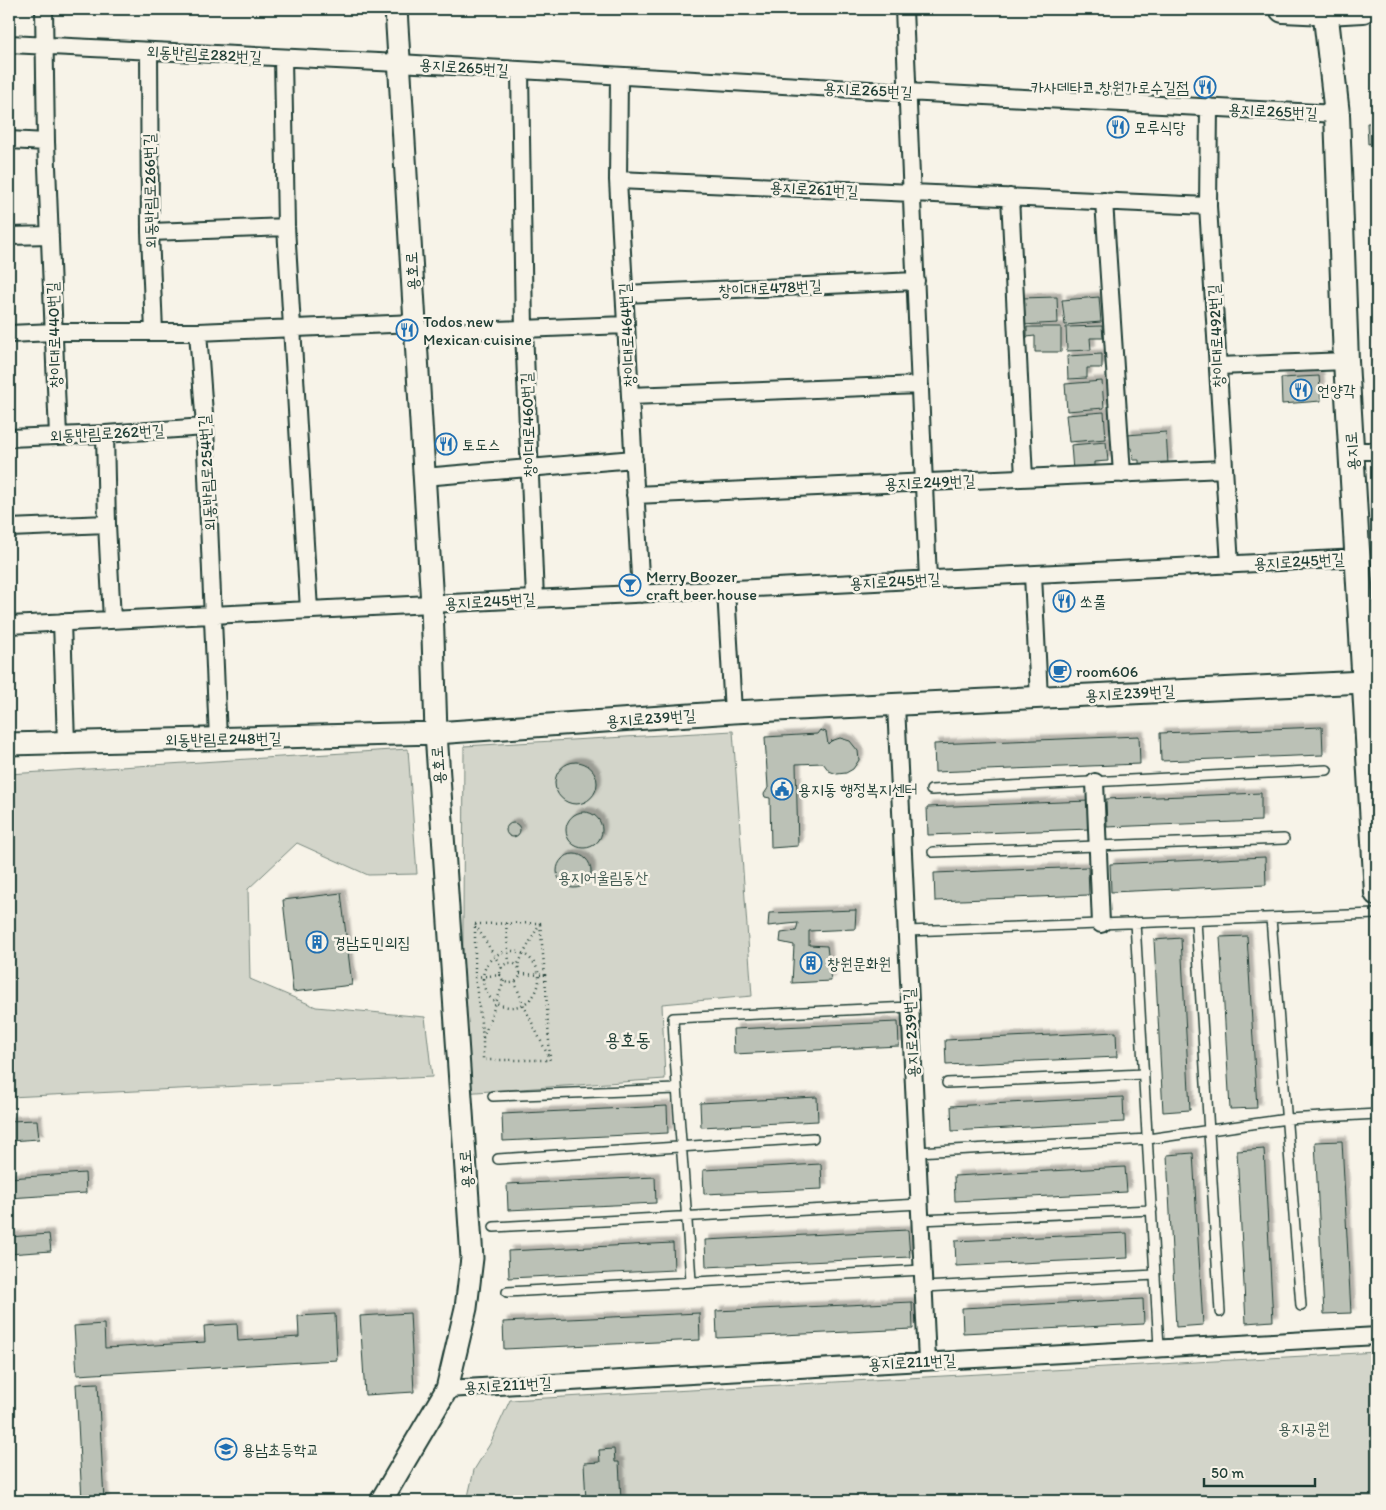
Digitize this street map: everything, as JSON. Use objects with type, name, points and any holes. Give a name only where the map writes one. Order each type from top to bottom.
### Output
[{"type":"main road","points":[[1284,9],[1363,9]]},
{"type":"main road","name":"용지로","points":[[1326,10],[1337,114],[1346,361],[1377,893]]},
{"type":"street","name":"창이대로440번길","points":[[44,9],[46,142],[58,436]]},
{"type":"street","name":"용호로","points":[[381,1501],[447,1389],[466,1308],[472,1258],[436,734],[432,604],[396,9]]},
{"type":"street","points":[[904,9],[928,580]]},
{"type":"street","name":"외동반림로282번길","points":[[9,44],[399,63]]},
{"type":"street","name":"외동반림로266번길","points":[[149,51],[150,232],[154,332]]},
{"type":"street","points":[[283,58],[286,227],[309,610]]},
{"type":"street","name":"용지로265번길","points":[[399,63],[1337,114]]},
{"type":"street","name":"창이대로460번길","points":[[520,71],[524,329],[535,599]]},
{"type":"street","name":"창이대로464번길","points":[[619,76],[618,180],[641,594]]},
{"type":"street","name":"창이대로492번길","points":[[1209,107],[1208,206],[1230,565]]},
{"type":"street","points":[[9,140],[46,142]]},
{"type":"street","name":"용지로261번길","points":[[618,180],[1208,206]]},
{"type":"street","points":[[1010,197],[1024,478]]},
{"type":"street","points":[[1104,201],[1122,474]]},
{"type":"street","points":[[150,232],[286,227]]},
{"type":"street","points":[[9,236],[50,235]]},
{"type":"street","name":"창이대로478번길","points":[[625,294],[916,281]]},
{"type":"street","points":[[9,334],[54,332],[198,332],[292,327],[524,329],[626,325]]},
{"type":"street","name":"외동반림로254번길","points":[[198,332],[205,427],[218,738]]},
{"type":"street","points":[[1218,366],[1346,361]]},
{"type":"street","points":[[630,396],[920,385]]},
{"type":"street","name":"외동반림로262번길","points":[[9,438],[205,427]]},
{"type":"street","points":[[105,434],[112,620]]},
{"type":"street","points":[[1352,451],[1377,450]]},
{"type":"street","points":[[424,477],[634,459]]},
{"type":"street","name":"용지로249번길","points":[[636,495],[1224,469]]},
{"type":"street","points":[[9,528],[107,524]]},
{"type":"street","name":"용지로245번길","points":[[432,604],[1358,558]]},
{"type":"street","points":[[1033,574],[1039,698]]},
{"type":"street","points":[[726,590],[733,712]]},
{"type":"street","points":[[9,625],[432,604]]},
{"type":"street","points":[[62,622],[66,743]]},
{"type":"street","name":"용지로239번길","points":[[436,734],[733,712],[1364,682]]},
{"type":"street","name":"용지로239번길","points":[[896,705],[927,1361]]},
{"type":"street","name":"외동반림로248번길","points":[[9,744],[436,734]]},
{"type":"street","points":[[1095,782],[1101,924]]},
{"type":"street","name":"용지로211번길","points":[[447,1389],[1377,1336]]},
{"type":"lane","points":[[931,790],[1327,770]]},
{"type":"lane","points":[[933,852],[1284,839]]},
{"type":"lane","points":[[907,930],[1377,914]]},
{"type":"lane","points":[[1271,918],[1301,1306]]},
{"type":"lane","points":[[1196,920],[1220,1312]]},
{"type":"lane","points":[[1135,922],[1160,1347]]},
{"type":"lane","points":[[691,1282],[676,1089],[673,1018],[910,1007]]},
{"type":"lane","points":[[947,1083],[1144,1074]]},
{"type":"lane","points":[[493,1096],[676,1089]]},
{"type":"lane","points":[[917,1152],[1148,1139],[1287,1119],[1377,1114]]},
{"type":"lane","points":[[498,1159],[813,1138]]},
{"type":"lane","points":[[494,1227],[687,1216],[1152,1210]]},
{"type":"lane","points":[[507,1292],[923,1270]]},
{"type":"lane","points":[[924,1287],[1155,1275]]},
{"type":"path","points":[[506,923],[509,963]]},
{"type":"path","points":[[475,924],[540,923]]},
{"type":"path","points":[[475,924],[502,968],[501,975],[504,981],[509,983],[515,982],[520,974],[518,966],[540,923]]},
{"type":"path","points":[[540,923],[550,1060]]},
{"type":"path","points":[[475,924],[475,977],[484,1060],[550,1060]]},
{"type":"path","points":[[508,951],[524,954],[536,966],[539,983],[536,992],[531,999],[514,1007],[505,1007],[496,1003],[485,991],[483,976],[485,968],[495,956],[508,951]]},
{"type":"path","points":[[509,963],[518,966]]},
{"type":"path","points":[[502,968],[509,963]]},
{"type":"path","points":[[520,974],[545,975]]},
{"type":"path","points":[[475,977],[501,975]]},
{"type":"path","points":[[483,1038],[504,981]]},
{"type":"path","points":[[515,982],[523,1004],[550,1060]]},
{"type":"green space","name":"용지어울림동산","points":[[733,731],[752,996],[662,1004],[665,1079],[462,1093],[464,746]]},
{"type":"green space","points":[[408,749],[417,874],[368,875],[297,843],[248,889],[250,979],[316,1007],[425,1017],[432,1077],[9,1097],[9,774]]},
{"type":"green space","name":"용지공원","points":[[1377,1352],[1377,1501],[467,1501],[474,1470],[490,1444],[510,1400]]},
{"type":"building","points":[[1367,123],[1377,123],[1377,158],[1374,158],[1373,143],[1368,144]]},
{"type":"building","points":[[1057,297],[1058,323],[1022,325],[1020,298]]},
{"type":"building","points":[[1099,297],[1101,322],[1065,325],[1062,300]]},
{"type":"building","points":[[1102,326],[1103,338],[1090,338],[1091,350],[1067,351],[1066,327]]},
{"type":"building","points":[[1027,327],[1061,327],[1061,352],[1035,352],[1035,336],[1027,337]]},
{"type":"building","points":[[1102,354],[1102,368],[1087,368],[1087,378],[1068,379],[1067,356]]},
{"type":"building","name":"언양각","points":[[1319,376],[1321,401],[1282,404],[1281,378]]},
{"type":"building","points":[[1102,381],[1104,408],[1067,411],[1065,384]]},
{"type":"building","points":[[1104,412],[1106,439],[1069,442],[1066,415]]},
{"type":"building","points":[[1166,432],[1168,464],[1139,466],[1139,460],[1133,460],[1132,448],[1128,448],[1127,435]]},
{"type":"building","points":[[1106,442],[1108,461],[1094,462],[1094,469],[1073,471],[1071,445]]},
{"type":"building","points":[[1322,727],[1323,755],[1161,761],[1160,733]]},
{"type":"building","name":"용지동 행정복지센터","points":[[820,730],[826,732],[828,744],[840,738],[850,741],[858,751],[859,760],[853,769],[846,773],[837,774],[829,771],[823,763],[796,764],[798,846],[771,848],[770,798],[765,797],[764,794],[768,788],[765,737],[817,734]]},
{"type":"building","points":[[1139,736],[1140,764],[935,772],[934,744]]},
{"type":"building","points":[[580,762],[588,765],[594,771],[597,783],[594,795],[588,801],[572,804],[564,801],[558,795],[555,779],[558,771],[564,765]]},
{"type":"building","points":[[1261,793],[1261,821],[1107,827],[1106,799]]},
{"type":"building","points":[[1089,801],[1090,829],[928,835],[927,807]]},
{"type":"building","points":[[584,812],[591,813],[597,817],[601,823],[601,837],[597,843],[591,847],[584,848],[577,847],[571,843],[567,837],[566,830],[567,823],[571,817],[577,813]]},
{"type":"building","points":[[510,823],[516,823],[520,830],[516,837],[510,837],[506,833],[506,827]]},
{"type":"building","points":[[574,854],[586,859],[591,871],[586,883],[574,888],[562,883],[557,871],[562,859]]},
{"type":"building","points":[[1265,857],[1266,885],[1111,892],[1110,864]]},
{"type":"building","points":[[1088,867],[1089,895],[935,901],[934,873]]},
{"type":"building","name":"경남도민의집","points":[[341,893],[352,985],[293,992],[283,900]]},
{"type":"building","name":"창원문화원","points":[[856,910],[855,929],[809,931],[809,945],[827,946],[831,981],[792,983],[794,945],[780,942],[781,933],[796,931],[798,923],[768,926],[769,913]]},
{"type":"building","points":[[1247,936],[1257,1108],[1230,1109],[1220,937]]},
{"type":"building","points":[[1181,938],[1190,1110],[1163,1112],[1154,940]]},
{"type":"building","points":[[898,1022],[899,1046],[734,1054],[733,1029]]},
{"type":"building","points":[[1116,1032],[1117,1057],[946,1065],[945,1040]]},
{"type":"building","points":[[817,1097],[818,1121],[701,1127],[700,1103]]},
{"type":"building","points":[[1123,1097],[1124,1122],[952,1131],[951,1106]]},
{"type":"building","points":[[667,1106],[668,1133],[503,1141],[502,1114]]},
{"type":"building","points":[[37,1120],[39,1139],[9,1141],[9,1121]]},
{"type":"building","points":[[1342,1141],[1351,1313],[1324,1314],[1315,1142]]},
{"type":"building","points":[[1264,1149],[1273,1321],[1246,1323],[1237,1151]]},
{"type":"building","points":[[1193,1153],[1203,1325],[1176,1327],[1167,1155]]},
{"type":"building","points":[[821,1164],[822,1189],[704,1194],[703,1170]]},
{"type":"building","points":[[1125,1167],[1127,1192],[955,1201],[954,1176]]},
{"type":"building","points":[[85,1173],[86,1193],[9,1198],[9,1178]]},
{"type":"building","points":[[655,1177],[656,1203],[508,1210],[507,1184]]},
{"type":"building","points":[[908,1230],[910,1257],[706,1267],[705,1240]]},
{"type":"building","points":[[1127,1233],[1128,1258],[956,1266],[955,1241]]},
{"type":"building","points":[[49,1234],[51,1251],[9,1254],[9,1237]]},
{"type":"building","points":[[673,1243],[674,1270],[509,1278],[508,1251]]},
{"type":"building","points":[[1143,1299],[1144,1324],[963,1333],[962,1308]]},
{"type":"building","points":[[912,1302],[913,1329],[717,1338],[716,1311]]},
{"type":"building","points":[[410,1313],[414,1392],[365,1395],[360,1316]]},
{"type":"building","points":[[699,1313],[700,1340],[504,1349],[503,1322]]},
{"type":"building","points":[[335,1314],[337,1360],[77,1375],[74,1326],[104,1324],[105,1348],[205,1342],[204,1326],[237,1324],[238,1341],[299,1337],[298,1316]]},
{"type":"building","points":[[98,1383],[104,1501],[82,1501],[76,1384]]},
{"type":"building","points":[[614,1449],[615,1462],[619,1462],[621,1501],[586,1501],[584,1463],[600,1462],[599,1450]]},
{"type":"place","name":"카사데타코 창원가로수길점","points":[[1205,87]]},
{"type":"place","name":"모루식당","points":[[1118,127]]},
{"type":"place","name":"Todos new Mexican cuisine","points":[[407,330]]},
{"type":"place","name":"언양각","points":[[1301,390]]},
{"type":"place","name":"토도스","points":[[446,444]]},
{"type":"place","name":"Merry Boozer craft beer house","points":[[630,585]]},
{"type":"place","name":"쏘풀","points":[[1064,601]]},
{"type":"place","name":"room606","points":[[1060,671]]},
{"type":"place","name":"용지동 행정복지센터","points":[[782,789]]},
{"type":"place","name":"경남도민의집","points":[[317,942]]},
{"type":"place","name":"창원문화원","points":[[811,963]]},
{"type":"place","name":"용남초등학교","points":[[226,1449]]},
{"type":"district","name":"용호동","points":[[628,1039]]}]
